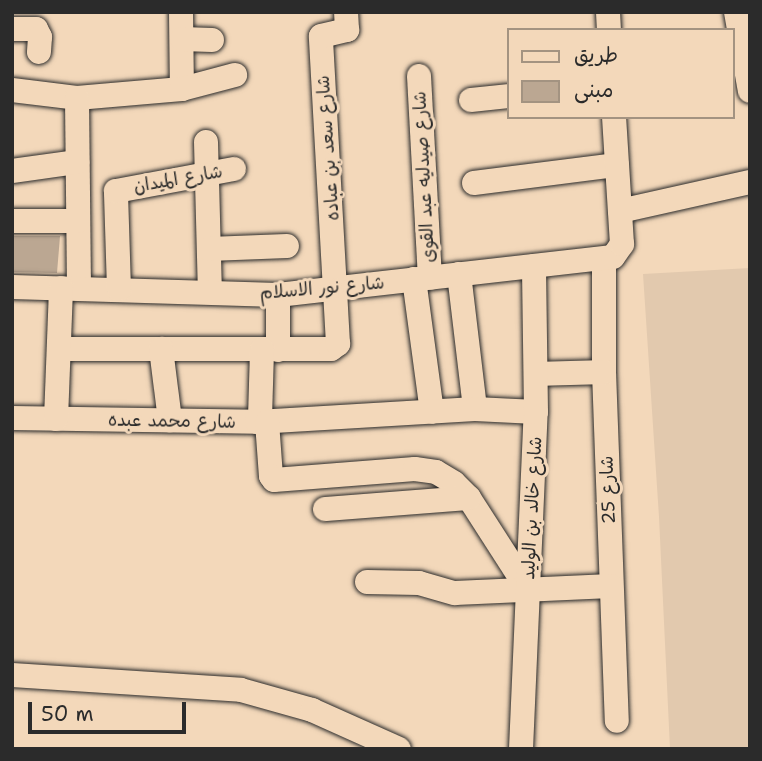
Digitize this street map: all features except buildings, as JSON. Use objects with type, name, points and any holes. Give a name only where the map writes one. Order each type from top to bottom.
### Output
[{"type":"street","points":[[181,12],[182,89]]},
{"type":"street","points":[[736,12],[750,91]]},
{"type":"street","name":"شارع سعد بن عباده","points":[[337,288],[321,36],[347,21]]},
{"type":"street","points":[[12,29],[36,29],[40,37],[39,52]]},
{"type":"street","points":[[182,39],[212,40]]},
{"type":"street","points":[[12,90],[78,98],[182,89],[235,75]]},
{"type":"street","name":"شارع صيدليه عبد القوى","points":[[419,76],[422,279],[432,412]]},
{"type":"street","points":[[471,100],[506,96]]},
{"type":"street","points":[[57,419],[59,349],[78,221],[78,98]]},
{"type":"street","name":"شارع 25","points":[[614,119],[620,211],[613,251],[604,372],[617,721]]},
{"type":"street","points":[[206,142],[210,291]]},
{"type":"street","points":[[12,172],[77,162]]},
{"type":"street","points":[[474,183],[617,165]]},
{"type":"street","name":"شارع الميدان","points":[[119,289],[116,194],[121,188],[234,169]]},
{"type":"street","points":[[620,211],[750,182]]},
{"type":"street","points":[[12,221],[78,221]]},
{"type":"street","points":[[209,249],[287,246]]},
{"type":"street","name":"شارع نور الاسلام","points":[[12,287],[278,295],[534,267],[613,251]]},
{"type":"street","name":"شارع خالد بن الوليد","points":[[522,749],[537,374],[534,267]]},
{"type":"street","points":[[459,274],[475,409]]},
{"type":"street","points":[[59,349],[270,350],[335,347],[339,339],[337,288]]},
{"type":"street","name":"شارع محمد عبده","points":[[12,418],[262,422],[260,418],[278,295]]},
{"type":"street","points":[[161,349],[170,420]]},
{"type":"street","points":[[537,374],[604,372]]},
{"type":"street","points":[[528,590],[469,498],[454,483],[436,472],[415,469],[274,480],[271,476],[262,422],[475,409],[536,412]]},
{"type":"street","points":[[325,509],[469,498]]},
{"type":"street","points":[[367,582],[419,583],[455,593],[611,586]]},
{"type":"street","points":[[12,675],[241,690],[312,710],[399,749]]},
{"type":"shaded area","points":[[750,268],[750,749],[670,749],[659,517],[643,274]]}]
